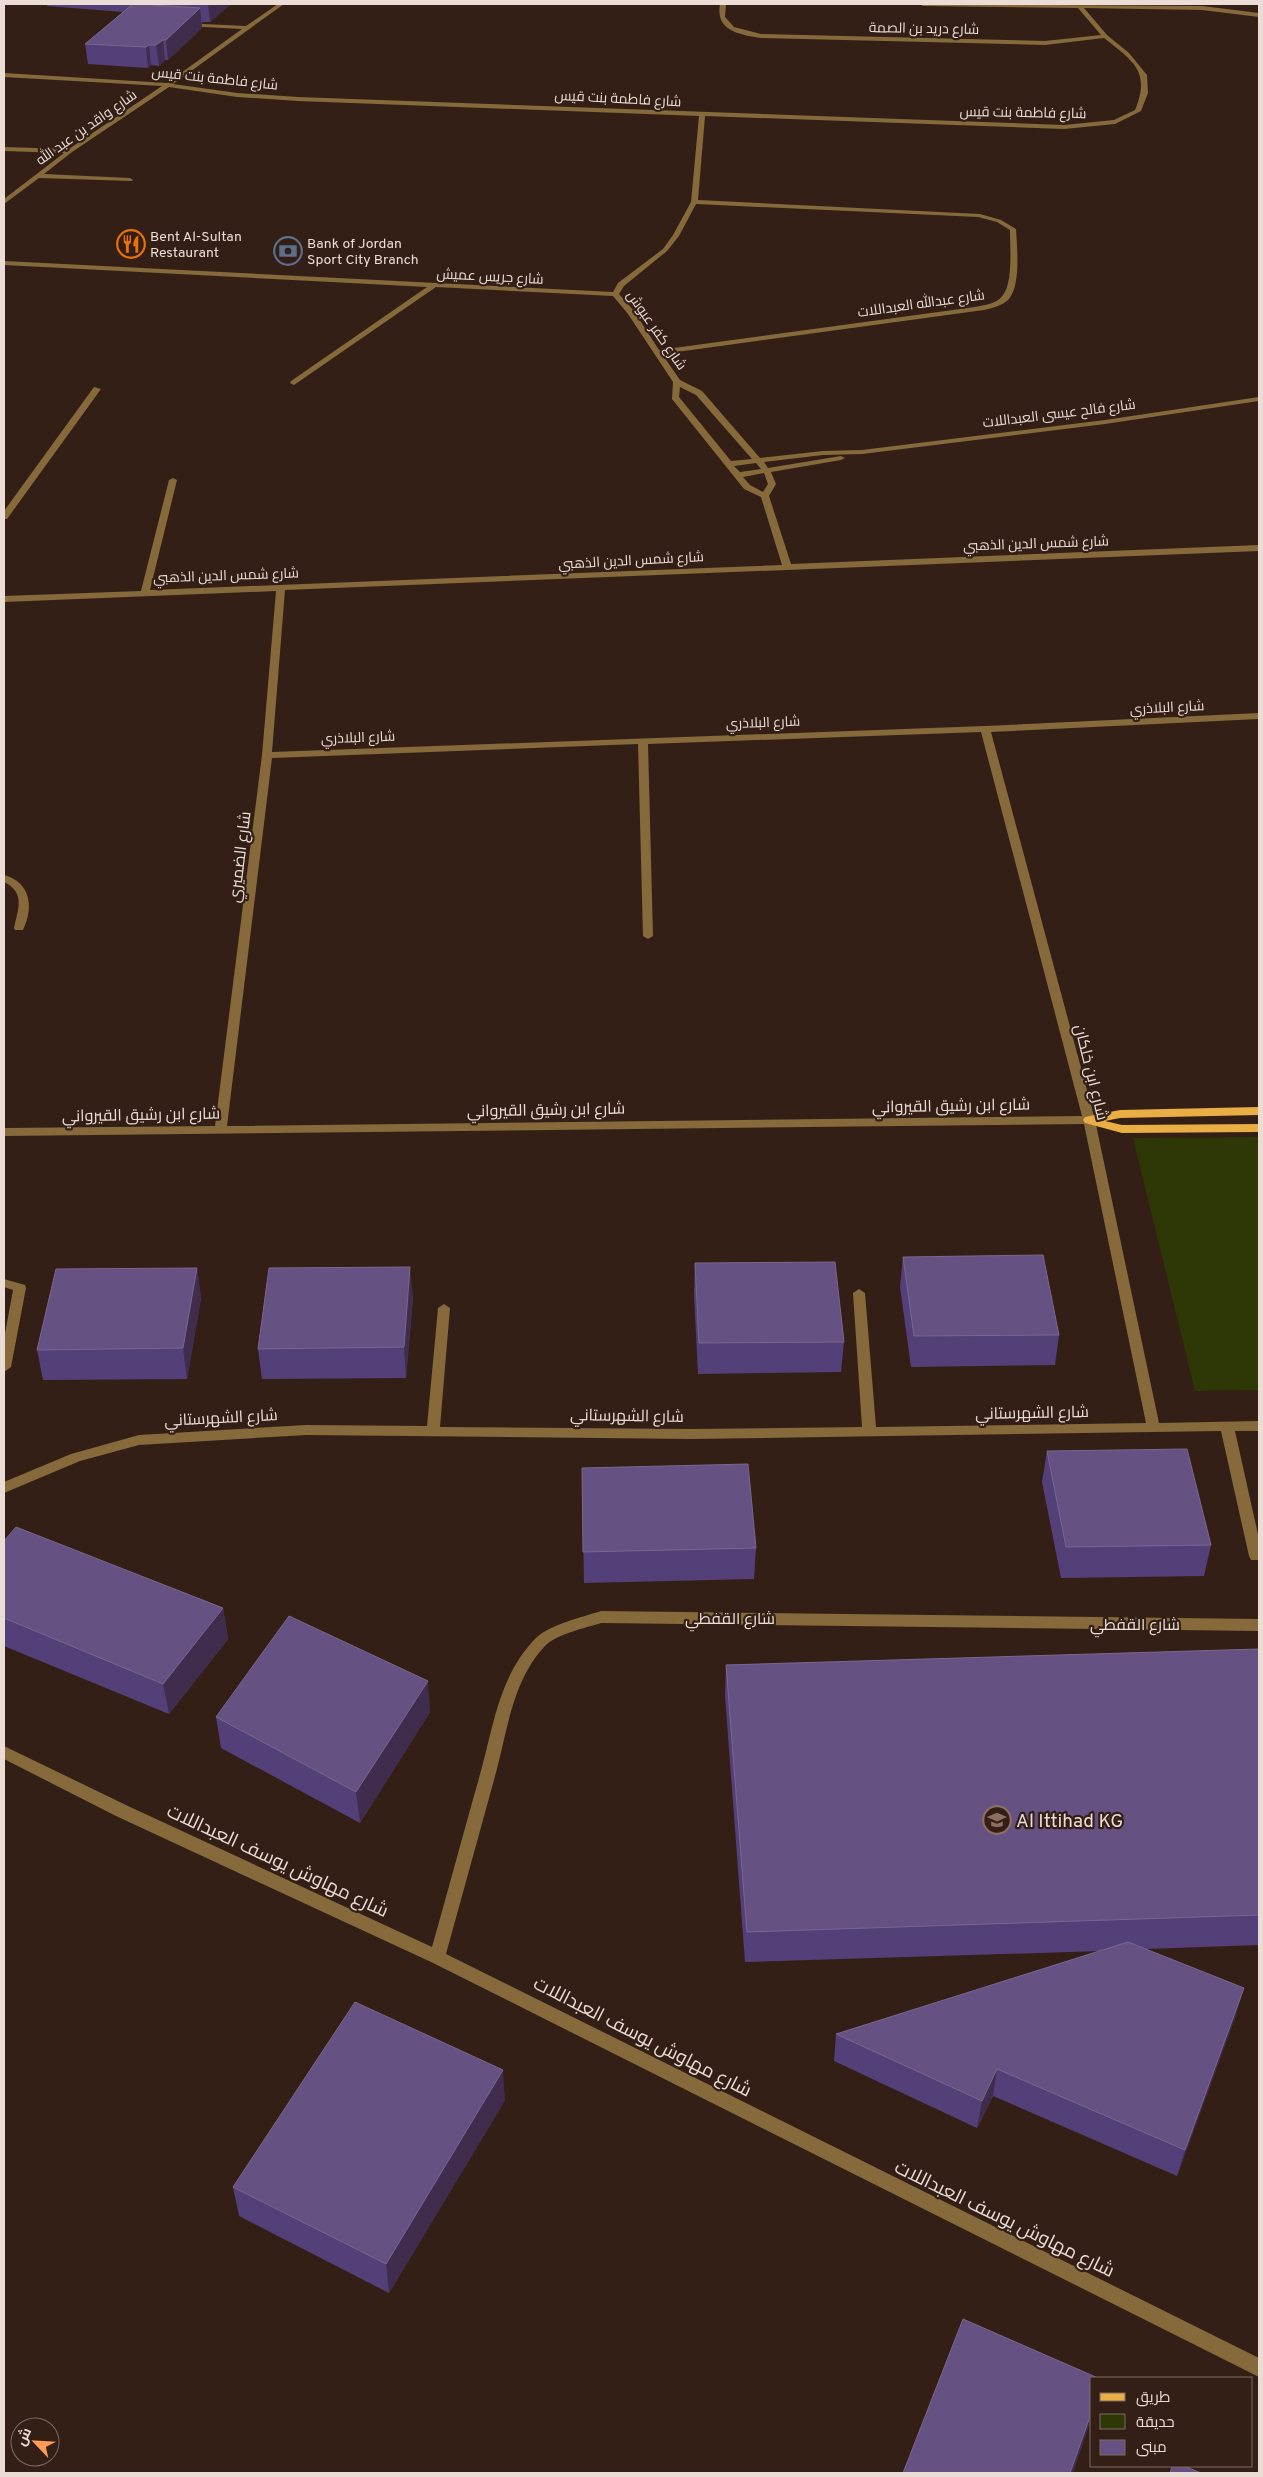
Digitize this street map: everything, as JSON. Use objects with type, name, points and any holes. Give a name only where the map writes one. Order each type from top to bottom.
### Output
[{"type":"main road","name":"شارع ابن رشيق القيرواني","points":[[1089,1120],[1120,1114],[1259,1111]]},
{"type":"main road","name":"شارع ابن رشيق القيرواني","points":[[1089,1120],[1130,1130],[1259,1128]]},
{"type":"street","name":"شارع واقد بن عبد الله","points":[[4,202],[70,151],[168,85],[281,4]]},
{"type":"street","name":"شارع دريد بن الصمة","points":[[723,4],[722,18],[727,25],[748,34],[774,37],[1045,44],[1105,36]]},
{"type":"street","points":[[923,4],[1115,5],[1202,8],[1259,15]]},
{"type":"street","points":[[1079,6],[1105,36]]},
{"type":"street","points":[[172,23],[247,28]]},
{"type":"street","name":"شارع فاطمة بنت قيس","points":[[4,74],[168,85],[237,95],[298,99],[1064,127],[1116,122],[1138,111],[1145,93],[1144,75],[1127,54],[1105,36]]},
{"type":"street","name":"شارع كفر عبوش","points":[[702,115],[694,202],[676,236],[665,250],[621,285],[615,294],[658,352],[677,382],[699,393],[767,471]]},
{"type":"street","points":[[4,149],[70,151]]},
{"type":"street","points":[[38,176],[130,180]]},
{"type":"street","name":"شارع عبدالله العبداللات","points":[[658,352],[975,309],[994,305],[1007,296],[1011,286],[1013,229],[1000,221],[978,215],[694,202]]},
{"type":"street","name":"شارع جريس عميش","points":[[4,263],[615,294]]},
{"type":"street","points":[[294,383],[433,286]]},
{"type":"street","name":"شارع كفر عبوش","points":[[677,382],[674,396],[747,487],[765,496]]},
{"type":"street","points":[[4,518],[97,389]]},
{"type":"street","name":"شارع فالح عيسى العبداللات","points":[[730,464],[823,453],[862,452],[1105,422],[1259,399]]},
{"type":"street","name":"شارع فالح عيسى العبداللات","points":[[738,475],[828,461],[862,452]]},
{"type":"street","points":[[767,471],[772,484],[765,496],[787,566]]},
{"type":"street","points":[[145,592],[173,480]]},
{"type":"street","name":"شارع شمس الدين الذهبي","points":[[4,599],[1259,548]]},
{"type":"street","name":"شارع الضميري","points":[[221,1129],[267,755],[280,588]]},
{"type":"street","name":"شارع البلاذري","points":[[267,755],[1259,716]]},
{"type":"street","name":"شارع ابن خلكان","points":[[985,728],[1089,1120],[1153,1426]]},
{"type":"street","points":[[643,740],[648,936]]},
{"type":"street","points":[[4,878],[16,883],[22,889],[25,899],[19,928]]},
{"type":"street","name":"شارع ابن رشيق القيرواني","points":[[4,1132],[1089,1120]]},
{"type":"street","points":[[4,1283],[20,1288],[4,1367]]},
{"type":"street","points":[[859,1293],[869,1430]]},
{"type":"street","points":[[433,1430],[444,1308]]},
{"type":"street","points":[[1227,1426],[1256,1556]]},
{"type":"street","name":"شارع الشهرستاني","points":[[4,1488],[76,1457],[139,1440],[306,1430],[691,1434],[1259,1426]]},
{"type":"street","name":"شارع القفطي","points":[[437,1957],[490,1768],[503,1711],[519,1670],[541,1641],[564,1629],[601,1617],[1259,1625]]},
{"type":"street","name":"شارع مهاوش يوسف العبداللات","points":[[4,1752],[131,1815],[437,1957],[1259,2368]]},
{"type":"green space","points":[[1259,1137],[1259,1390],[1195,1391],[1133,1138]]},
{"type":"building","points":[[133,4],[200,8],[166,40],[156,45],[146,47],[85,44]]},
{"type":"building","points":[[1043,1255],[1059,1335],[914,1336],[903,1257]]},
{"type":"building","points":[[835,1262],[844,1342],[699,1343],[695,1263]]},
{"type":"building","points":[[410,1267],[404,1347],[258,1349],[269,1268]]},
{"type":"building","points":[[197,1268],[183,1348],[37,1350],[56,1269]]},
{"type":"building","points":[[1187,1449],[1211,1545],[1066,1547],[1047,1451]]},
{"type":"building","points":[[748,1464],[756,1548],[583,1552],[582,1468]]},
{"type":"building","points":[[16,1527],[223,1608],[163,1684],[4,1618],[4,1541]]},
{"type":"building","points":[[289,1616],[428,1681],[356,1792],[216,1717]]},
{"type":"building","name":"Al Ittihad KG","points":[[1259,1649],[1259,1915],[747,1932],[726,1665]]},
{"type":"building","points":[[1128,1942],[1244,1988],[1185,2150],[997,2069],[982,2101],[836,2034]]},
{"type":"building","points":[[355,2002],[503,2070],[386,2264],[233,2187]]},
{"type":"building","points":[[963,2319],[1096,2377],[1090,2377],[1090,2417],[1070,2473],[903,2473]]},
{"type":"building","points":[[1172,2467],[1186,2467],[1201,2473],[1170,2473]]},
{"type":"place","name":"Bent Al-Sultan Restaurant","points":[[131,244]]},
{"type":"place","name":"Bank of Jordan Sport City Branch","points":[[288,251]]},
{"type":"place","name":"Al Ittihad KG","points":[[997,1820]]}]
